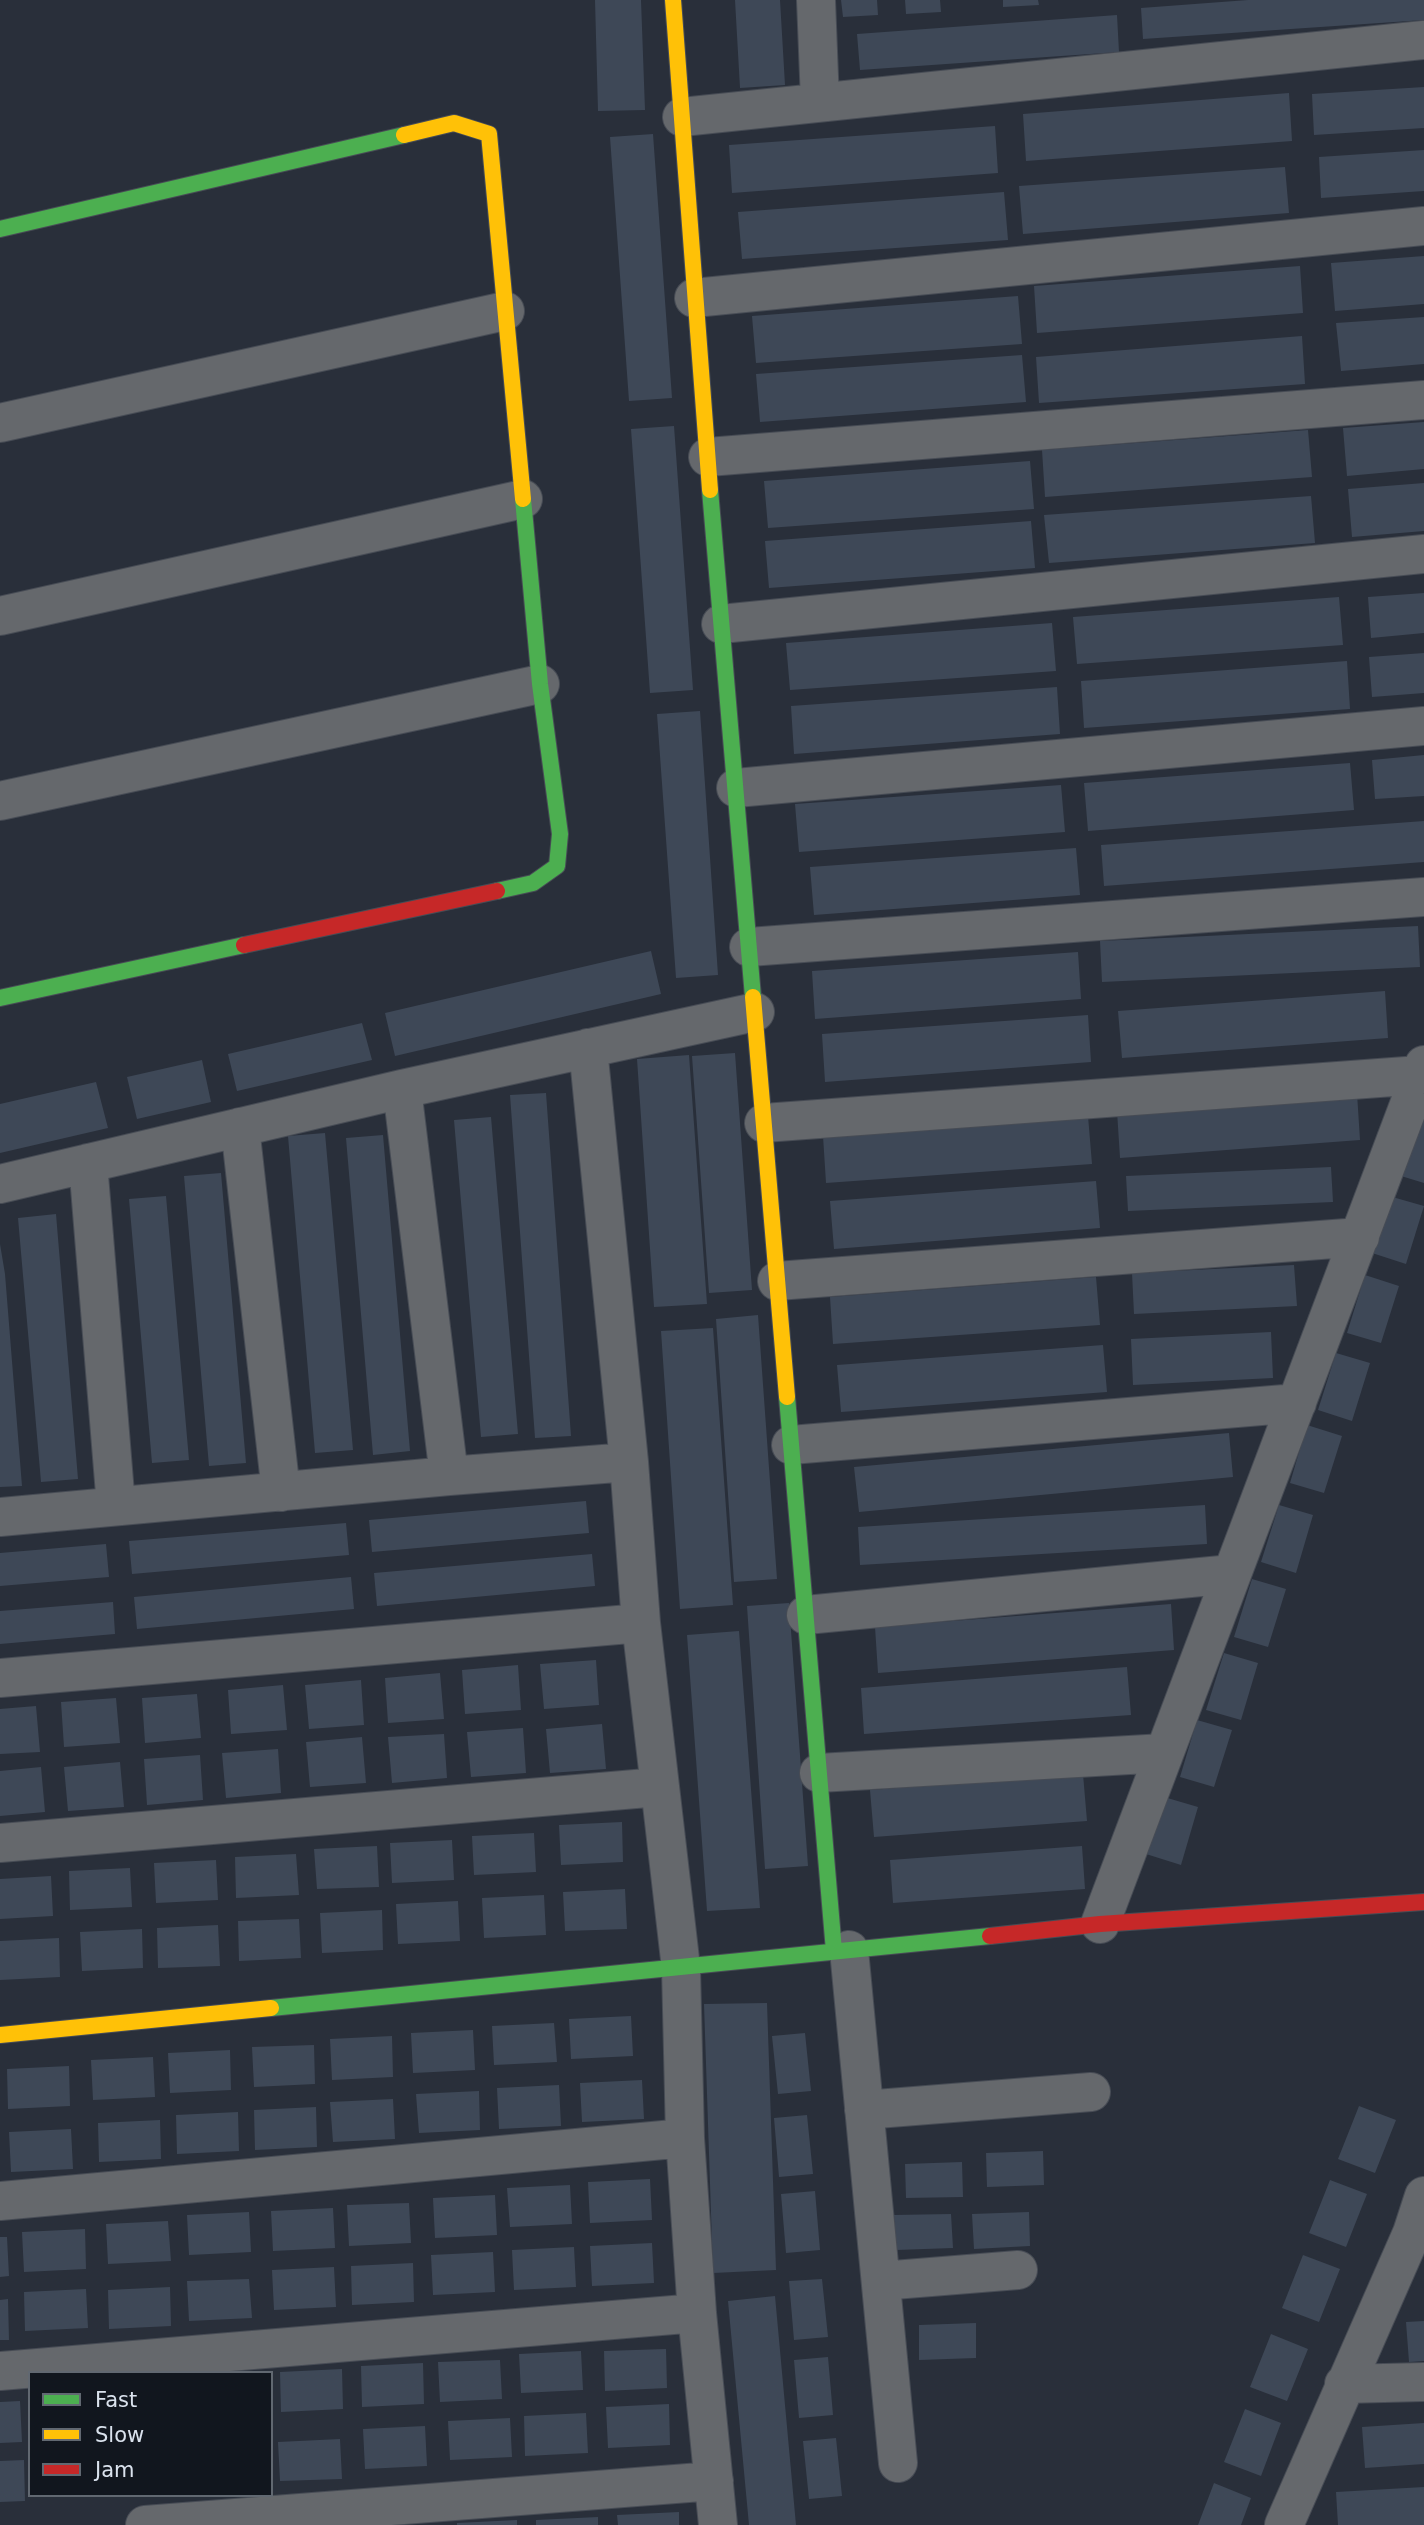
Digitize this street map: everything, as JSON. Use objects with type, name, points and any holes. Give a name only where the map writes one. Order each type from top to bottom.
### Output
[{"type":"street","points":[[673,0],[694,298],[819,1773],[864,2110],[898,2463]]},
{"type":"street","points":[[816,0],[820,102]]},
{"type":"street","points":[[682,117],[1424,40]]},
{"type":"street","points":[[0,229],[454,122],[489,134],[540,684],[560,834],[556,866],[533,883],[0,998]]},
{"type":"street","points":[[694,298],[1424,226]]},
{"type":"street","points":[[0,423],[505,311]]},
{"type":"street","points":[[708,457],[1424,400]]},
{"type":"street","points":[[0,616],[523,499]]},
{"type":"street","points":[[721,624],[1424,554]]},
{"type":"street","points":[[0,801],[540,684]]},
{"type":"street","points":[[736,788],[1424,726]]},
{"type":"street","points":[[749,947],[1424,897]]},
{"type":"street","points":[[0,1184],[402,1089],[755,1012]]},
{"type":"street","points":[[588,1048],[629,1462],[641,1623],[681,1969],[685,2138],[718,2525]]},
{"type":"street","points":[[764,1123],[1422,1070],[1100,1924]]},
{"type":"street","points":[[402,1089],[449,1476]]},
{"type":"street","points":[[240,1127],[281,1492]]},
{"type":"street","points":[[88,1163],[116,1506]]},
{"type":"street","points":[[777,1281],[1360,1237]]},
{"type":"street","points":[[792,1445],[1297,1403]]},
{"type":"street","points":[[0,1517],[629,1462]]},
{"type":"street","points":[[806,1615],[1232,1574]]},
{"type":"street","points":[[0,1678],[641,1623]]},
{"type":"street","points":[[819,1773],[1164,1753]]},
{"type":"street","points":[[0,1843],[659,1787]]},
{"type":"street","points":[[0,2035],[681,1969],[1100,1924],[1424,1902]]},
{"type":"street","points":[[864,2110],[1091,2092]]},
{"type":"street","points":[[0,2201],[685,2138]]},
{"type":"street","points":[[1284,2525],[1344,2384],[1418,2233],[1424,2196]]},
{"type":"street","points":[[881,2281],[1018,2270]]},
{"type":"street","points":[[0,2371],[698,2313]]},
{"type":"street","points":[[1344,2384],[1424,2382]]},
{"type":"street","points":[[145,2525],[714,2481]]},
{"type":"building","points":[[595,0],[641,0],[645,110],[598,111]]},
{"type":"building","points":[[735,0],[780,0],[785,85],[740,88]]},
{"type":"building","points":[[841,0],[877,0],[878,15],[843,17]]},
{"type":"building","points":[[905,0],[940,0],[941,12],[906,14]]},
{"type":"building","points":[[1003,0],[1038,0],[1039,5],[1003,7]]},
{"type":"building","points":[[1248,0],[1424,0],[1424,20],[1143,39],[1141,8]]},
{"type":"building","points":[[1117,15],[1119,52],[860,70],[857,34]]},
{"type":"building","points":[[1424,87],[1424,128],[1314,135],[1312,94]]},
{"type":"building","points":[[1289,93],[1292,141],[1026,161],[1023,114]]},
{"type":"building","points":[[995,126],[998,173],[732,193],[729,145]]},
{"type":"building","points":[[653,134],[672,398],[629,401],[610,137]]},
{"type":"building","points":[[1424,150],[1424,191],[1321,198],[1319,157]]},
{"type":"building","points":[[1285,167],[1289,213],[1023,234],[1019,186]]},
{"type":"building","points":[[1004,192],[1008,240],[742,259],[738,212]]},
{"type":"building","points":[[1424,256],[1424,304],[1335,311],[1331,263]]},
{"type":"building","points":[[1300,266],[1303,313],[1037,333],[1034,286]]},
{"type":"building","points":[[1018,296],[1022,344],[756,363],[752,316]]},
{"type":"building","points":[[1424,317],[1424,364],[1341,371],[1336,323]]},
{"type":"building","points":[[1302,336],[1305,384],[1039,403],[1036,357]]},
{"type":"building","points":[[1022,355],[1026,402],[760,422],[756,374]]},
{"type":"building","points":[[1424,422],[1424,469],[1347,476],[1343,428]]},
{"type":"building","points":[[674,426],[693,690],[650,693],[631,429]]},
{"type":"building","points":[[1308,430],[1312,477],[1045,497],[1042,450]]},
{"type":"building","points":[[1030,461],[1034,509],[768,528],[764,481]]},
{"type":"building","points":[[1424,483],[1424,531],[1352,537],[1348,489]]},
{"type":"building","points":[[1311,496],[1315,543],[1049,563],[1044,515]]},
{"type":"building","points":[[1031,521],[1035,568],[769,588],[765,541]]},
{"type":"building","points":[[1424,593],[1424,633],[1371,638],[1368,597]]},
{"type":"building","points":[[1339,597],[1343,645],[1077,664],[1073,617]]},
{"type":"building","points":[[1052,623],[1056,671],[790,690],[786,643]]},
{"type":"building","points":[[1424,653],[1424,693],[1372,697],[1369,657]]},
{"type":"building","points":[[1347,661],[1350,709],[1084,728],[1081,681]]},
{"type":"building","points":[[1057,687],[1060,734],[794,754],[791,706]]},
{"type":"building","points":[[700,711],[718,975],[676,978],[657,714]]},
{"type":"building","points":[[1424,755],[1424,796],[1375,799],[1372,760]]},
{"type":"building","points":[[1350,763],[1354,810],[1088,831],[1084,783]]},
{"type":"building","points":[[1061,785],[1065,832],[799,852],[795,804]]},
{"type":"building","points":[[1424,821],[1424,862],[1104,886],[1101,845]]},
{"type":"building","points":[[1076,848],[1080,895],[814,915],[810,867]]},
{"type":"building","points":[[1418,926],[1420,967],[1102,982],[1100,941]]},
{"type":"building","points":[[651,951],[661,994],[395,1056],[385,1013]]},
{"type":"building","points":[[1078,952],[1081,999],[815,1019],[812,971]]},
{"type":"building","points":[[1385,991],[1388,1038],[1122,1058],[1118,1011]]},
{"type":"building","points":[[1088,1015],[1091,1062],[825,1082],[822,1034]]},
{"type":"building","points":[[362,1023],[372,1060],[237,1091],[228,1054]]},
{"type":"building","points":[[735,1053],[752,1290],[709,1293],[692,1056]]},
{"type":"building","points":[[689,1055],[707,1304],[654,1307],[637,1059]]},
{"type":"building","points":[[202,1060],[211,1102],[137,1119],[127,1077]]},
{"type":"building","points":[[96,1082],[108,1128],[0,1153],[0,1104]]},
{"type":"building","points":[[546,1093],[571,1436],[535,1438],[510,1095]]},
{"type":"building","points":[[1357,1093],[1360,1140],[1120,1158],[1117,1111]]},
{"type":"building","points":[[1088,1116],[1092,1164],[826,1183],[823,1136]]},
{"type":"building","points":[[491,1117],[518,1434],[481,1437],[454,1120]]},
{"type":"building","points":[[1419,1119],[1424,1120],[1424,1183],[1401,1176]]},
{"type":"building","points":[[325,1133],[353,1450],[315,1453],[288,1136]]},
{"type":"building","points":[[383,1135],[410,1451],[373,1455],[346,1138]]},
{"type":"building","points":[[1331,1167],[1333,1202],[1128,1211],[1126,1176]]},
{"type":"building","points":[[221,1173],[246,1463],[209,1466],[184,1176]]},
{"type":"building","points":[[1096,1181],[1100,1228],[834,1249],[830,1201]]},
{"type":"building","points":[[166,1196],[189,1460],[152,1463],[129,1199]]},
{"type":"building","points":[[1389,1196],[1424,1206],[1406,1264],[1372,1253]]},
{"type":"building","points":[[56,1214],[78,1479],[41,1482],[18,1218]]},
{"type":"building","points":[[0,1244],[5,1274],[22,1486],[0,1487]]},
{"type":"building","points":[[1294,1265],[1297,1306],[1134,1314],[1132,1273]]},
{"type":"building","points":[[1365,1275],[1399,1286],[1381,1343],[1347,1333]]},
{"type":"building","points":[[1096,1277],[1100,1325],[833,1344],[830,1297]]},
{"type":"building","points":[[758,1315],[777,1579],[734,1582],[716,1319]]},
{"type":"building","points":[[713,1328],[733,1605],[680,1609],[661,1331]]},
{"type":"building","points":[[1271,1332],[1273,1378],[1133,1385],[1131,1339]]},
{"type":"building","points":[[1103,1345],[1107,1392],[841,1412],[837,1365]]},
{"type":"building","points":[[1336,1353],[1370,1363],[1352,1421],[1318,1410]]},
{"type":"building","points":[[1307,1425],[1342,1436],[1324,1493],[1290,1483]]},
{"type":"building","points":[[1229,1433],[1233,1477],[859,1512],[854,1467]]},
{"type":"building","points":[[586,1501],[589,1533],[372,1552],[369,1520]]},
{"type":"building","points":[[1205,1505],[1207,1544],[860,1565],[858,1527]]},
{"type":"building","points":[[1279,1505],[1313,1515],[1296,1573],[1261,1562]]},
{"type":"building","points":[[346,1523],[349,1555],[132,1574],[129,1541]]},
{"type":"building","points":[[106,1544],[109,1577],[0,1586],[0,1553]]},
{"type":"building","points":[[592,1554],[595,1586],[377,1606],[374,1573]]},
{"type":"building","points":[[351,1577],[354,1609],[137,1629],[134,1597]]},
{"type":"building","points":[[1252,1579],[1286,1589],[1268,1647],[1234,1637]]},
{"type":"building","points":[[113,1602],[115,1634],[0,1644],[0,1611]]},
{"type":"building","points":[[789,1603],[808,1866],[765,1869],[747,1606]]},
{"type":"building","points":[[1171,1604],[1174,1650],[878,1673],[875,1627]]},
{"type":"building","points":[[739,1631],[760,1908],[707,1911],[687,1635]]},
{"type":"building","points":[[1224,1653],[1258,1663],[1241,1720],[1206,1710]]},
{"type":"building","points":[[596,1660],[599,1705],[544,1709],[540,1664]]},
{"type":"building","points":[[518,1665],[521,1710],[465,1714],[462,1670]]},
{"type":"building","points":[[1127,1667],[1131,1715],[864,1734],[861,1688]]},
{"type":"building","points":[[440,1673],[444,1719],[388,1723],[385,1678]]},
{"type":"building","points":[[361,1680],[364,1725],[309,1729],[305,1685]]},
{"type":"building","points":[[283,1685],[287,1730],[231,1734],[228,1690]]},
{"type":"building","points":[[197,1694],[201,1738],[145,1743],[142,1698]]},
{"type":"building","points":[[116,1698],[120,1743],[64,1747],[61,1702]]},
{"type":"building","points":[[36,1706],[40,1752],[0,1754],[0,1709]]},
{"type":"building","points":[[1197,1720],[1232,1730],[1214,1787],[1180,1777]]},
{"type":"building","points":[[602,1724],[606,1769],[550,1773],[546,1729]]},
{"type":"building","points":[[523,1728],[526,1773],[471,1777],[467,1732]]},
{"type":"building","points":[[444,1734],[447,1778],[392,1783],[388,1737]]},
{"type":"building","points":[[362,1737],[366,1783],[310,1787],[306,1742]]},
{"type":"building","points":[[278,1749],[281,1793],[226,1798],[222,1753]]},
{"type":"building","points":[[200,1755],[203,1800],[147,1805],[144,1759]]},
{"type":"building","points":[[120,1762],[124,1807],[68,1811],[64,1767]]},
{"type":"building","points":[[41,1767],[45,1812],[0,1816],[0,1771]]},
{"type":"building","points":[[1083,1774],[1087,1821],[874,1837],[870,1790]]},
{"type":"building","points":[[1164,1797],[1198,1807],[1181,1865],[1146,1854]]},
{"type":"building","points":[[622,1822],[623,1862],[561,1865],[559,1825]]},
{"type":"building","points":[[534,1833],[536,1872],[474,1875],[472,1836]]},
{"type":"building","points":[[452,1840],[454,1880],[392,1883],[390,1843]]},
{"type":"building","points":[[377,1846],[379,1887],[317,1889],[314,1849]]},
{"type":"building","points":[[1082,1846],[1085,1889],[893,1903],[890,1860]]},
{"type":"building","points":[[296,1854],[299,1895],[236,1898],[235,1857]]},
{"type":"building","points":[[216,1860],[218,1900],[156,1903],[154,1863]]},
{"type":"building","points":[[130,1868],[132,1907],[70,1910],[69,1871]]},
{"type":"building","points":[[51,1876],[53,1916],[0,1919],[0,1879]]},
{"type":"building","points":[[625,1889],[627,1929],[565,1931],[563,1892]]},
{"type":"building","points":[[544,1895],[546,1935],[484,1938],[482,1898]]},
{"type":"building","points":[[458,1901],[460,1941],[398,1944],[396,1904]]},
{"type":"building","points":[[382,1910],[383,1950],[322,1953],[320,1913]]},
{"type":"building","points":[[299,1919],[301,1958],[239,1961],[238,1921]]},
{"type":"building","points":[[218,1925],[220,1966],[158,1968],[157,1928]]},
{"type":"building","points":[[142,1929],[143,1968],[82,1971],[80,1932]]},
{"type":"building","points":[[59,1938],[60,1977],[0,1980],[0,1941]]},
{"type":"building","points":[[767,2003],[776,2270],[713,2273],[704,2004]]},
{"type":"building","points":[[631,2016],[633,2056],[571,2059],[569,2019]]},
{"type":"building","points":[[554,2023],[557,2062],[494,2065],[492,2026]]},
{"type":"building","points":[[473,2030],[475,2070],[413,2073],[411,2033]]},
{"type":"building","points":[[805,2033],[811,2091],[778,2094],[772,2036]]},
{"type":"building","points":[[392,2036],[393,2077],[332,2080],[330,2039]]},
{"type":"building","points":[[314,2045],[315,2084],[254,2087],[252,2047]]},
{"type":"building","points":[[230,2050],[231,2090],[170,2093],[168,2053]]},
{"type":"building","points":[[153,2057],[155,2097],[93,2100],[91,2060]]},
{"type":"building","points":[[69,2066],[70,2106],[8,2109],[7,2069]]},
{"type":"building","points":[[642,2080],[644,2119],[582,2122],[580,2083]]},
{"type":"building","points":[[559,2085],[561,2126],[499,2129],[497,2088]]},
{"type":"building","points":[[479,2091],[480,2130],[419,2133],[416,2094]]},
{"type":"building","points":[[393,2099],[395,2139],[333,2142],[330,2102]]},
{"type":"building","points":[[1359,2106],[1396,2120],[1375,2173],[1338,2159]]},
{"type":"building","points":[[316,2107],[317,2147],[255,2150],[254,2110]]},
{"type":"building","points":[[238,2112],[239,2151],[177,2154],[176,2115]]},
{"type":"building","points":[[807,2115],[813,2174],[779,2177],[774,2118]]},
{"type":"building","points":[[160,2120],[161,2159],[99,2162],[98,2123]]},
{"type":"building","points":[[71,2129],[73,2169],[11,2172],[9,2132]]},
{"type":"building","points":[[1043,2151],[1044,2185],[987,2187],[986,2153]]},
{"type":"building","points":[[962,2162],[963,2197],[906,2198],[905,2164]]},
{"type":"building","points":[[650,2179],[652,2220],[590,2223],[588,2182]]},
{"type":"building","points":[[1330,2180],[1367,2194],[1346,2247],[1309,2233]]},
{"type":"building","points":[[570,2185],[572,2224],[510,2227],[507,2188]]},
{"type":"building","points":[[815,2191],[820,2250],[786,2253],[781,2194]]},
{"type":"building","points":[[495,2195],[497,2235],[435,2238],[433,2198]]},
{"type":"building","points":[[409,2203],[411,2243],[349,2246],[347,2205]]},
{"type":"building","points":[[333,2208],[335,2248],[273,2251],[271,2211]]},
{"type":"building","points":[[249,2212],[251,2252],[189,2255],[187,2215]]},
{"type":"building","points":[[1029,2212],[1030,2246],[974,2249],[972,2214]]},
{"type":"building","points":[[951,2214],[953,2248],[896,2250],[894,2215]]},
{"type":"building","points":[[168,2221],[171,2261],[108,2264],[106,2224]]},
{"type":"building","points":[[85,2229],[86,2269],[24,2272],[22,2232]]},
{"type":"building","points":[[0,2237],[7,2237],[9,2276],[0,2277]]},
{"type":"building","points":[[652,2243],[654,2283],[592,2286],[590,2246]]},
{"type":"building","points":[[574,2247],[576,2287],[514,2290],[512,2250]]},
{"type":"building","points":[[493,2252],[495,2292],[433,2295],[431,2255]]},
{"type":"building","points":[[1303,2255],[1340,2269],[1319,2322],[1282,2308]]},
{"type":"building","points":[[413,2263],[414,2302],[352,2305],[351,2266]]},
{"type":"building","points":[[334,2267],[336,2307],[274,2310],[272,2270]]},
{"type":"building","points":[[249,2279],[252,2318],[189,2321],[187,2281]]},
{"type":"building","points":[[822,2279],[828,2337],[794,2340],[789,2281]]},
{"type":"building","points":[[170,2287],[171,2326],[109,2329],[108,2290]]},
{"type":"building","points":[[86,2289],[88,2328],[25,2331],[24,2292]]},
{"type":"building","points":[[775,2296],[796,2525],[749,2525],[728,2301]]},
{"type":"building","points":[[8,2299],[9,2340],[0,2340],[0,2300]]},
{"type":"building","points":[[1424,2321],[1424,2361],[1409,2362],[1406,2322]]},
{"type":"building","points":[[976,2323],[976,2358],[919,2360],[919,2325]]},
{"type":"building","points":[[1271,2334],[1308,2349],[1287,2401],[1250,2387]]},
{"type":"building","points":[[666,2349],[667,2388],[605,2391],[604,2351]]},
{"type":"building","points":[[581,2351],[583,2390],[521,2393],[519,2354]]},
{"type":"building","points":[[828,2357],[833,2415],[799,2418],[794,2360]]},
{"type":"building","points":[[500,2360],[502,2399],[440,2402],[438,2362]]},
{"type":"building","points":[[423,2363],[424,2404],[362,2407],[361,2366]]},
{"type":"building","points":[[342,2369],[343,2409],[281,2412],[280,2372]]},
{"type":"building","points":[[20,2401],[22,2442],[0,2443],[0,2402]]},
{"type":"building","points":[[669,2404],[670,2445],[608,2448],[606,2407]]},
{"type":"building","points":[[1245,2409],[1281,2423],[1261,2476],[1224,2462]]},
{"type":"building","points":[[586,2413],[588,2453],[525,2456],[524,2416]]},
{"type":"building","points":[[510,2418],[512,2457],[450,2460],[448,2421]]},
{"type":"building","points":[[1424,2423],[1424,2464],[1365,2468],[1362,2427]]},
{"type":"building","points":[[425,2426],[427,2466],[365,2469],[363,2429]]},
{"type":"building","points":[[836,2438],[842,2496],[809,2499],[803,2441]]},
{"type":"building","points":[[340,2439],[342,2479],[280,2481],[278,2442]]},
{"type":"building","points":[[24,2460],[25,2501],[0,2502],[0,2461]]},
{"type":"building","points":[[1214,2483],[1251,2498],[1241,2525],[1198,2525]]},
{"type":"building","points":[[1424,2487],[1424,2525],[1338,2525],[1336,2492]]},
{"type":"building","points":[[679,2512],[679,2525],[618,2525],[617,2515]]},
{"type":"building","points":[[598,2517],[598,2525],[536,2525],[536,2520]]},
{"type":"building","points":[[517,2520],[517,2525],[457,2525],[457,2523]]},
{"type":"traffic: fast","points":[[0,229],[404,135]]},
{"type":"traffic: fast","points":[[710,490],[753,997]]},
{"type":"traffic: fast","points":[[497,891],[533,883],[557,866],[560,834],[540,684],[523,499]]},
{"type":"traffic: fast","points":[[0,998],[244,945]]},
{"type":"traffic: fast","points":[[787,1397],[834,1951]]},
{"type":"traffic: fast","points":[[271,2008],[990,1936]]},
{"type":"traffic: slow","points":[[673,0],[710,490]]},
{"type":"traffic: slow","points":[[404,135],[454,123],[489,134],[523,499]]},
{"type":"traffic: slow","points":[[753,997],[787,1397]]},
{"type":"traffic: slow","points":[[0,2035],[271,2008]]},
{"type":"traffic: jam","points":[[244,945],[497,891]]},
{"type":"traffic: jam","points":[[990,1936],[1100,1924],[1424,1902]]}]
